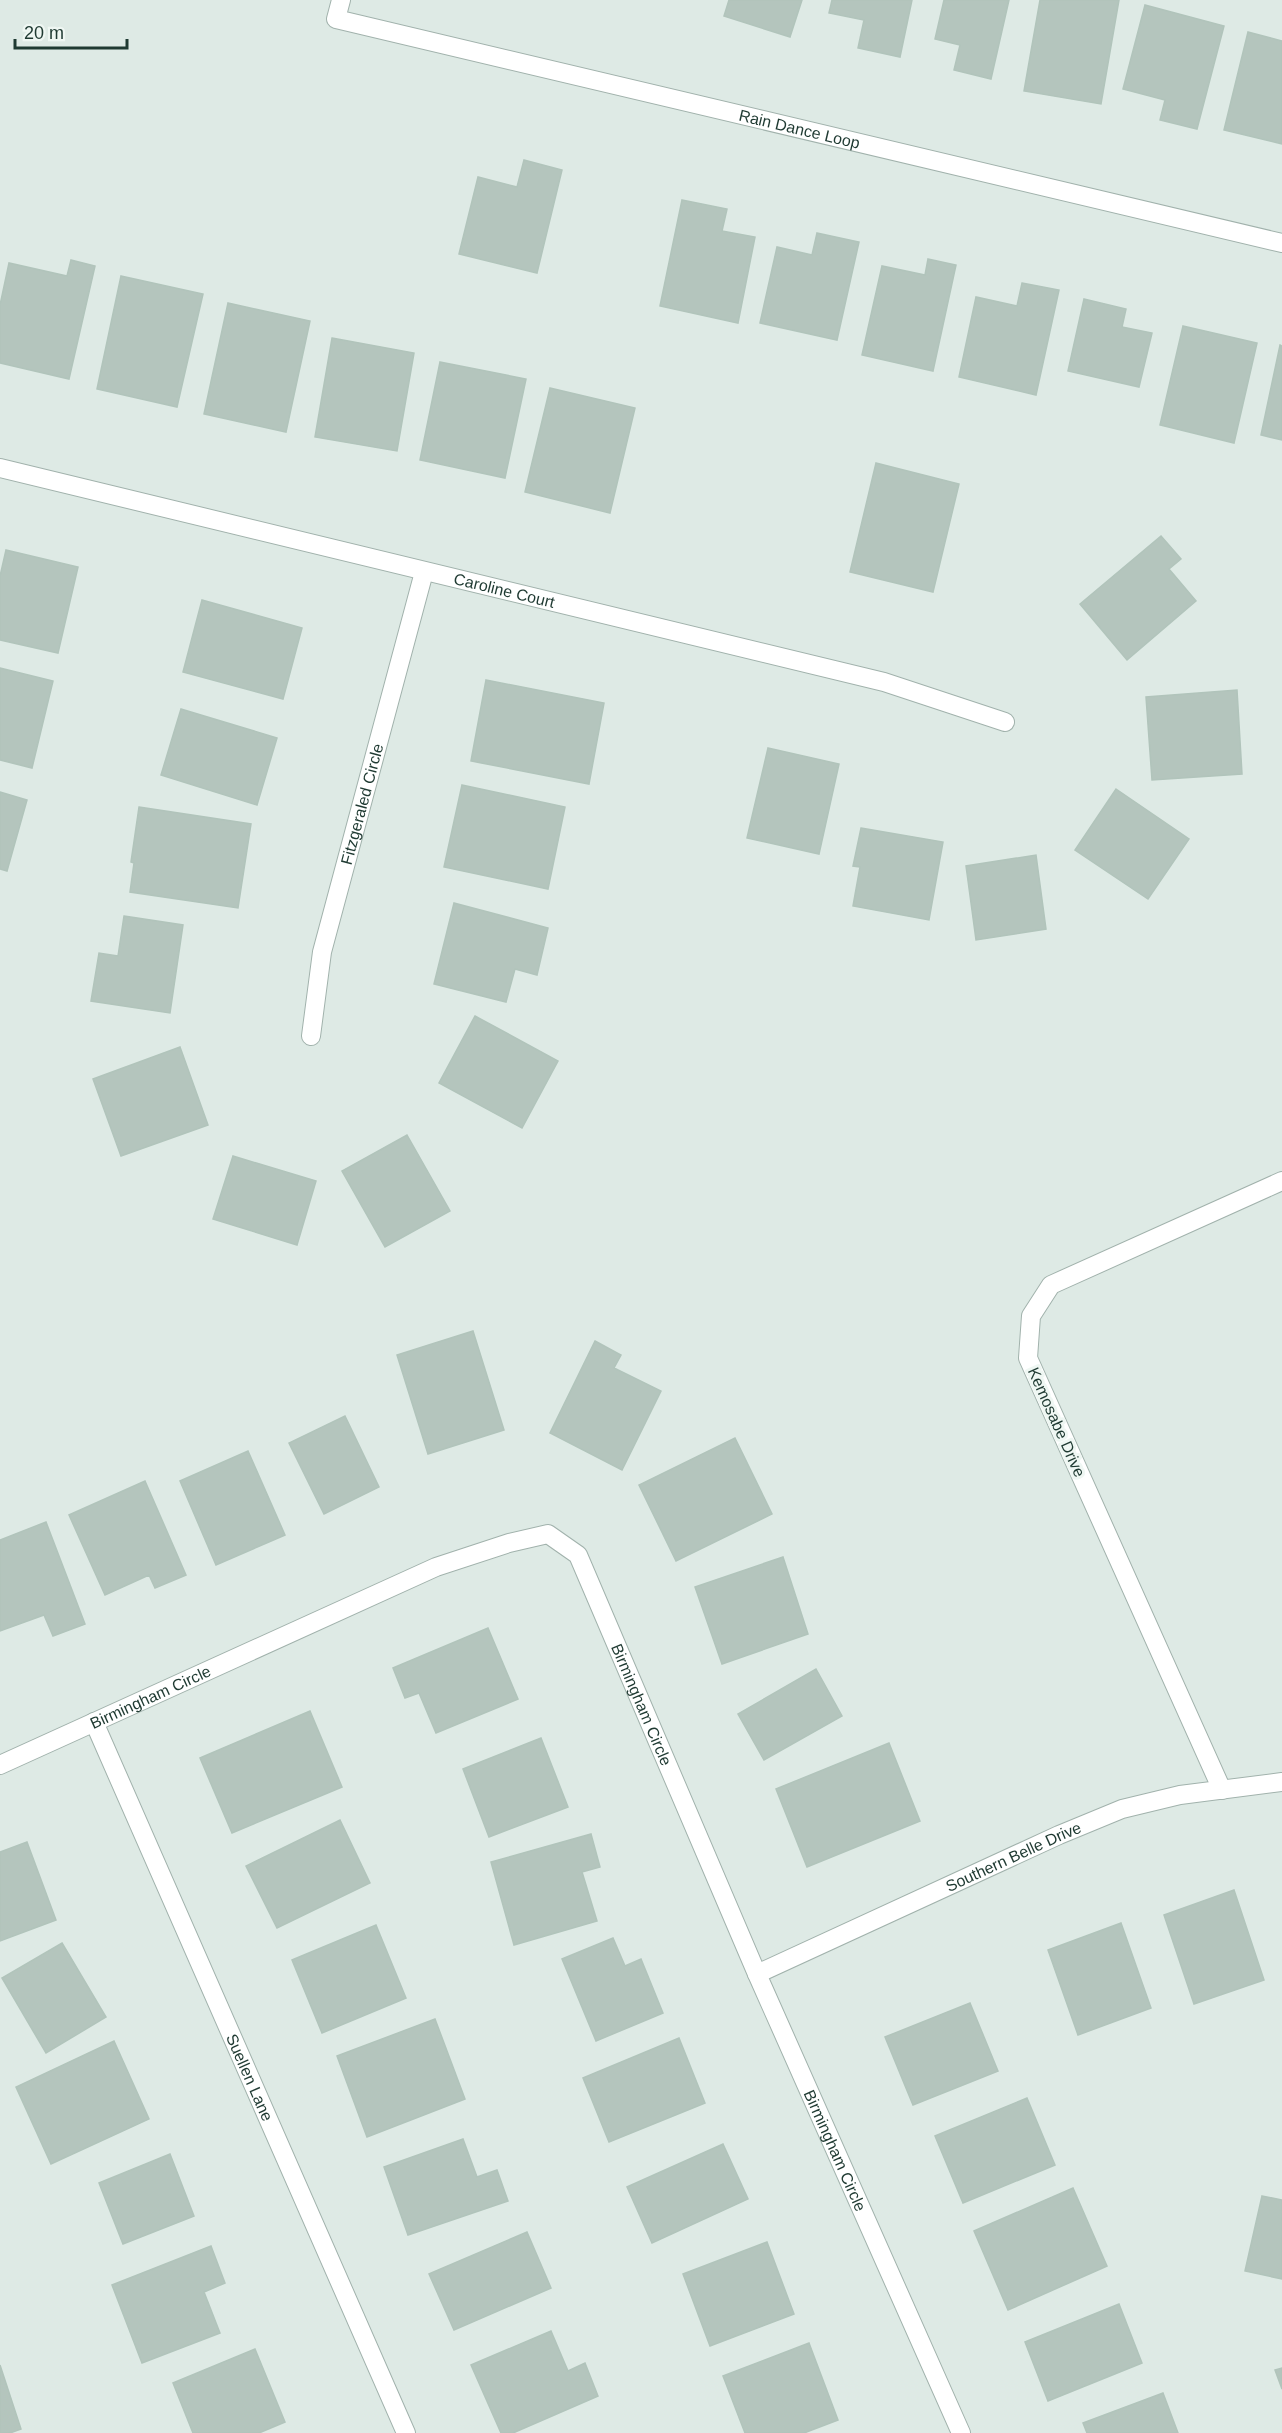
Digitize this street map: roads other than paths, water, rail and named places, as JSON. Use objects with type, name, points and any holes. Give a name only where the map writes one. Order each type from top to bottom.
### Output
[{"type":"street","name":"Rain Dance Loop","points":[[341,0],[336,19],[1282,243]]},
{"type":"street","name":"Caroline Court","points":[[0,468],[884,682],[1005,722]]},
{"type":"street","name":"Fitzgeraled Circle","points":[[310,1036],[322,952],[424,572]]},
{"type":"street","name":"Kemosabe Drive","points":[[1222,1790],[1028,1358],[1031,1316],[1051,1285],[1282,1181]]},
{"type":"street","name":"Birmingham Circle","points":[[0,1765],[436,1567],[548,1534],[578,1555],[757,1974],[961,2433]]},
{"type":"street","name":"Suellen Lane","points":[[94,1722],[406,2433]]},
{"type":"street","name":"Southern Belle Drive","points":[[757,1974],[1059,1834],[1122,1809],[1180,1795],[1282,1782]]}]
